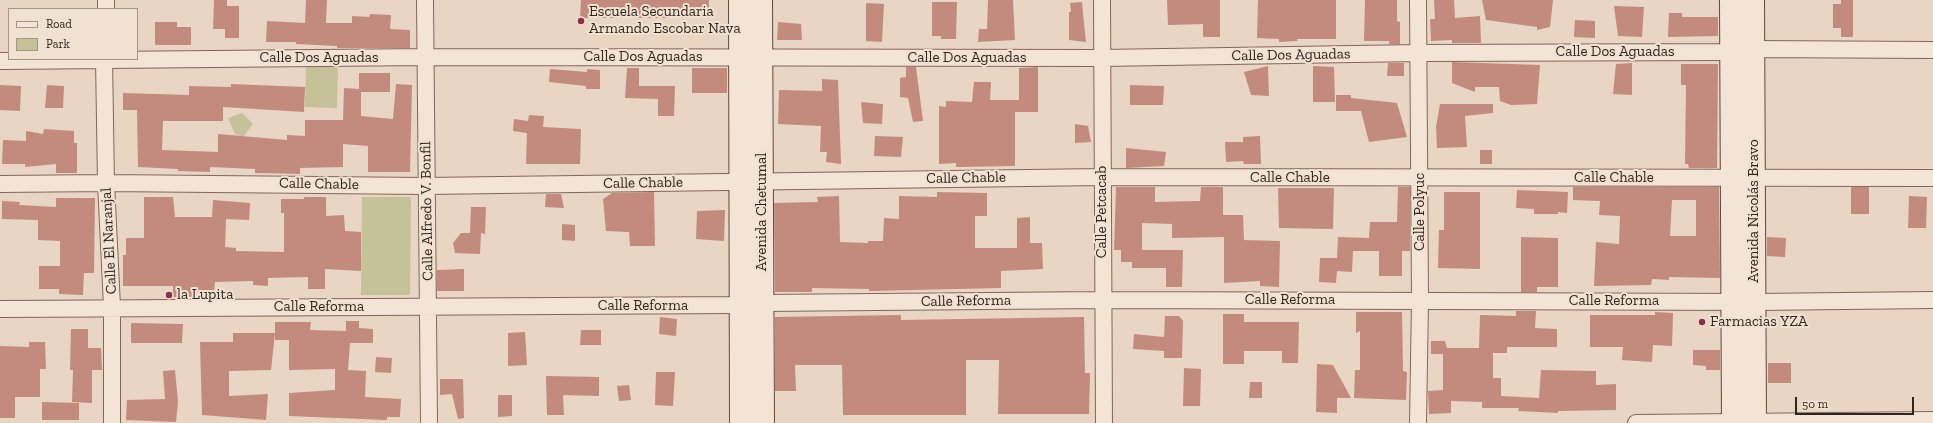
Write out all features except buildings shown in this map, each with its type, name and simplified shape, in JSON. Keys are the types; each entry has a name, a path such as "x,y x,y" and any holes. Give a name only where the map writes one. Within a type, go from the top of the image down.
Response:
{"main road":[{"name":"Avenida Chetumal","path":"740,0 751,57"},
{"name":"Avenida Chetumal","path":"741,423 741,306 751,181 751,57 761,0"},
{"name":"Avenida Nicolás Bravo","path":"1731,0 1733,422"},
{"name":"Avenida Nicolás Bravo","path":"1753,0 1755,422"},
{"name":"Avenida Chetumal","path":"751,181 762,303 763,423"}],"street":[{"name":"Calle Alfredo V. Bonfil","path":"425,0 429,423"},
{"name":"Calle Petcacab","path":"1102,0 1104,423"},
{"name":"Calle Polyuc","path":"1418,0 1420,178 1418,423"},
{"name":"Calle Dos Aguadas","path":"138,60 426,57 1102,58 1418,53 1732,52 1753,49 1933,50"},
{"name":"Calle Dos Aguadas","path":"0,61 104,60"},
{"name":"Calle El Naranjal","path":"104,60 106,182 112,307 112,423"},
{"name":"Calle Chable","path":"0,184 106,182 426,186 1102,177 1933,178"},
{"name":"Calle Reforma","path":"0,309 112,307 741,306 762,303 1103,300 1755,302 1933,300"},
{"path":"1636,423 1933,420"}],"green space":[{"path":"338,63 337,108 305,107 306,65"},
{"path":"242,113 253,124 243,137 235,134 228,118"},
{"path":"362,197 411,197 410,295 361,295"}],"place":[{"name":"Escuela Secundaria Armando Escobar Nava","path":"581,21"},
{"name":"la Lupita","path":"169,295"},
{"name":"Farmacias YZA","path":"1702,322"}]}
